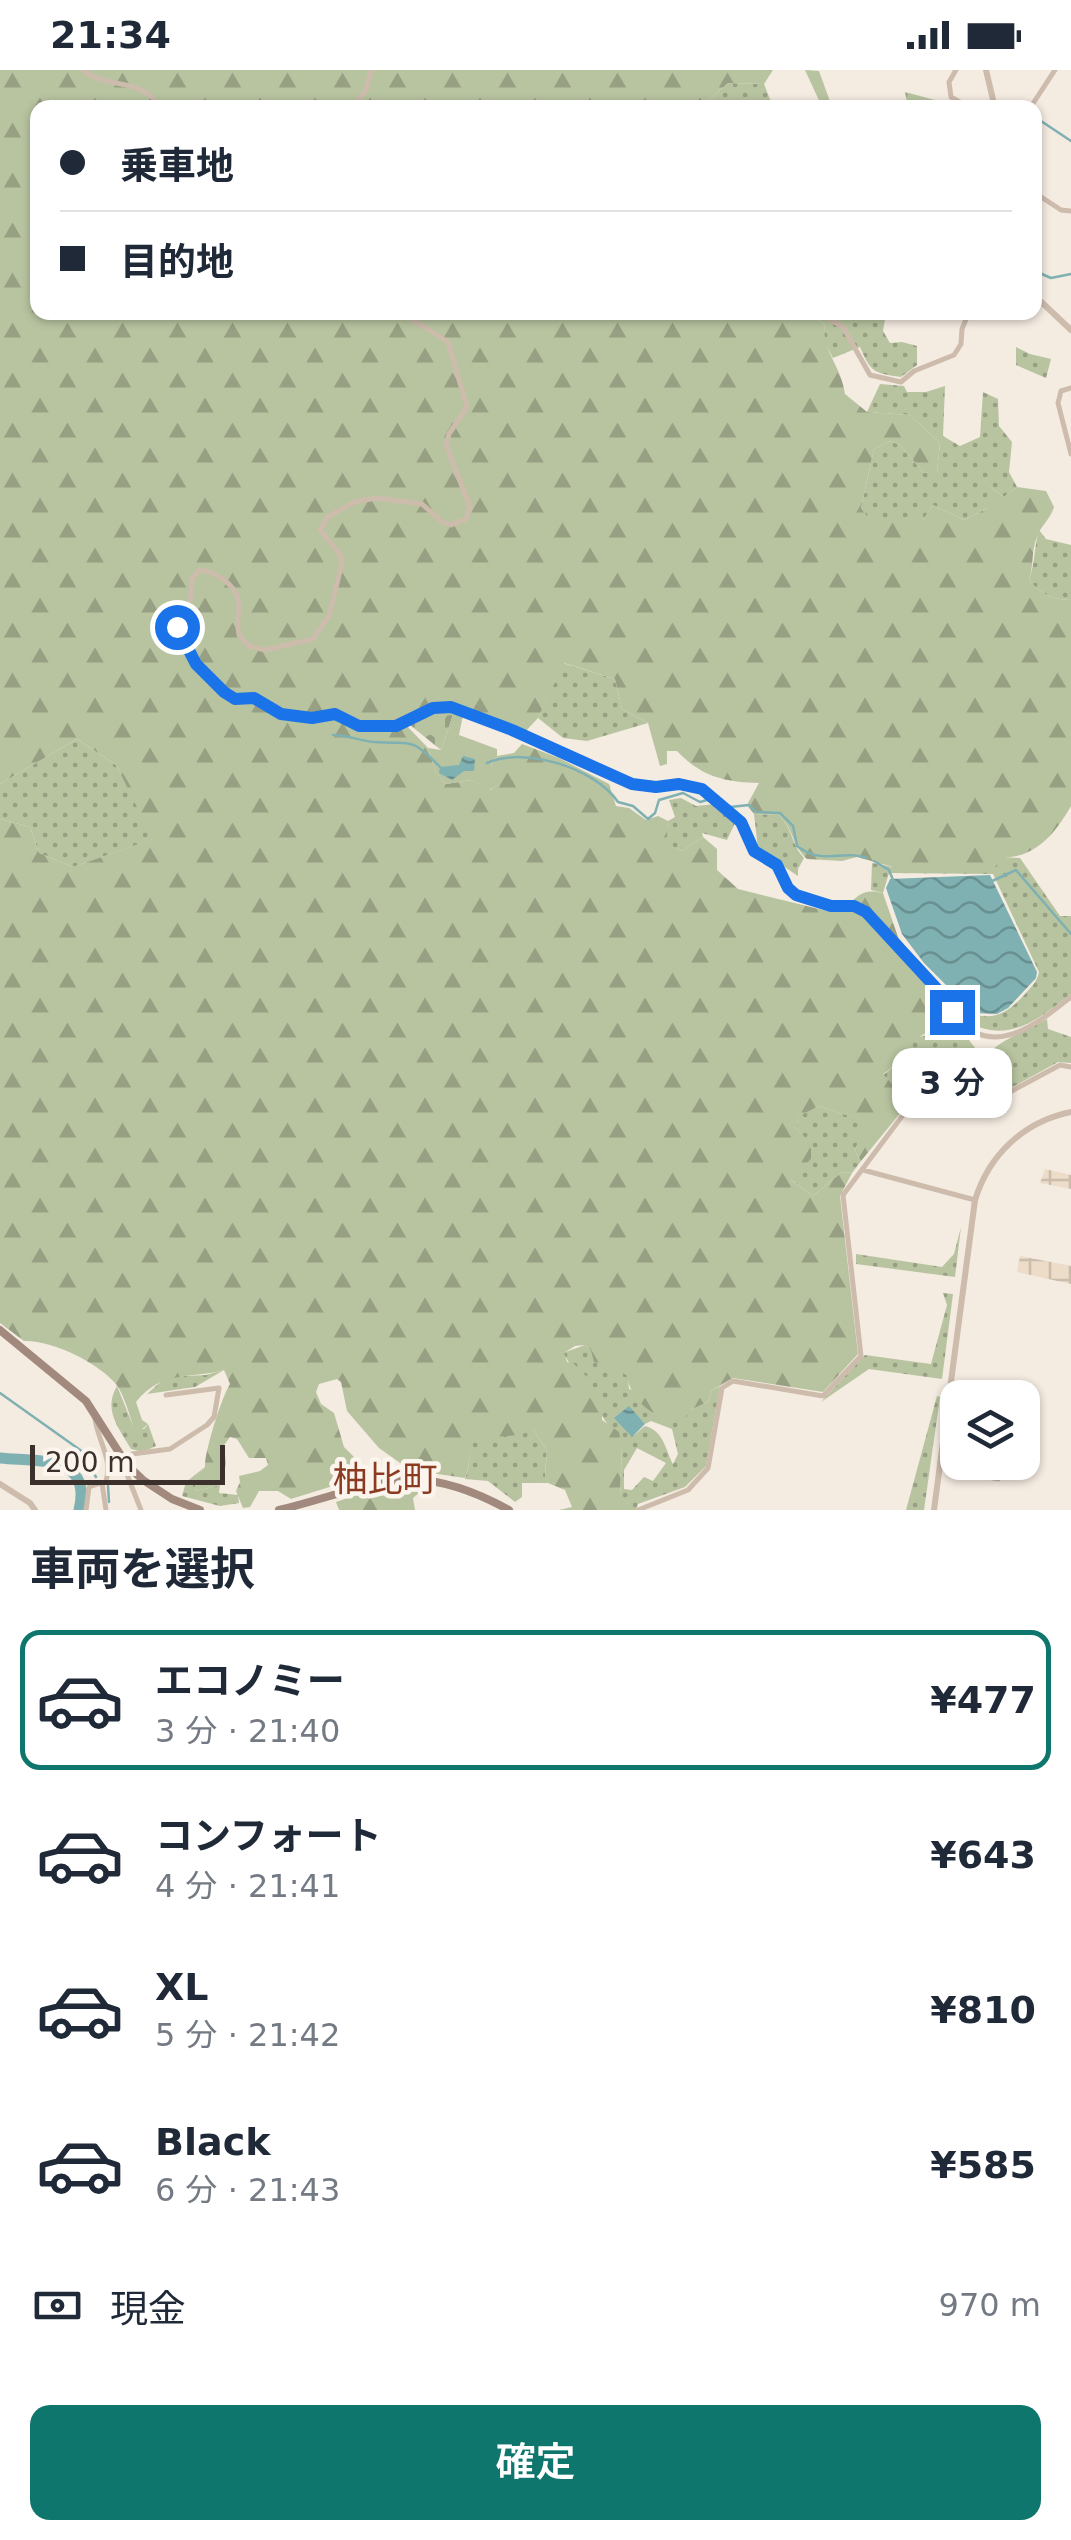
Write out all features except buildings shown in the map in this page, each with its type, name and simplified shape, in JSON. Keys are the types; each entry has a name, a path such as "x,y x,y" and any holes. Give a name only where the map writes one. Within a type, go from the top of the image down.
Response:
{"main road":[{"path":"0,1330 86,1402 126,1462 143,1480 172,1499 200,1510"},
{"path":"279,1510 379,1482 408,1478 447,1482 509,1510"}],"street":[{"path":"82,70 96,80 134,84 153,100"},
{"path":"358,100 366,90 371,70"},
{"path":"956,70 949,82 951,97 956,100"},
{"path":"986,70 992,100"},
{"path":"1035,100 1055,70"},
{"path":"1042,198 1061,210 1071,211"},
{"path":"1042,304 1071,330"},
{"path":"414,320 444,338 452,349 467,407 446,445 470,507 468,515 463,522 451,524 422,504 376,498 355,502 327,517 320,530 340,554 342,563 327,622 312,639 265,650 249,646 239,635 234,590 210,572 199,570 192,579 190,602 177,627 181,640 207,678 235,699 254,698 281,714 312,718 335,714 359,726 396,726 433,708 451,707 632,784 679,784 702,789 741,822 754,851 777,865 788,888 796,895 866,912 938,990 958,1020 986,1037 1007,1038 1022,1031 1071,997"},
{"path":"831,320 843,327 870,375 901,382 914,371 954,355 961,344 966,320"},
{"path":"1071,388 1061,391 1058,403 1071,454"},
{"path":"638,1510 688,1490 708,1468 722,1388 733,1381 823,1396 861,1356 843,1196 926,1084 982,1107 1060,1065 1071,1067"},
{"path":"934,1510 974,1200 988,1167 1006,1145 1026,1130 1071,1112"},
{"path":"863,1170 974,1200"},
{"path":"140,1510 126,1462 132,1454 170,1449 207,1426 214,1417 218,1388 166,1395"},
{"path":"86,1510 89,1488 106,1481 109,1466 94,1423 96,1414"},
{"path":"0,1484 35,1510"},
{"path":"102,1484 106,1510"}],"green space":[{"path":"0,70 773,70 764,84 728,83 709,100 30,100 30,320 818,320 825,324 826,342 845,394 867,412 910,415 940,443 937,472 924,473 900,445 890,441 874,449 861,508 871,522 922,522 933,505 964,520 988,508 990,487 1004,497 1017,487 1046,491 1054,507 1037,537 1029,580 1048,596 1071,600 1071,806 1044,842 1026,853 1004,857 993,869 893,867 857,857 842,861 807,859 779,815 754,814 747,805 759,783 714,776 695,767 677,751 667,751 667,764 660,766 648,723 622,709 615,679 564,663 538,718 524,733 454,704 436,702 411,716 407,726 428,748 436,773 446,784 472,780 490,790 499,784 491,765 497,756 514,753 522,744 609,784 616,806 629,808 646,820 658,816 668,821 666,844 682,851 703,837 717,849 717,870 738,889 827,911 845,910 866,892 883,893 898,937 965,1010 953,1038 945,1042 926,1033 883,1074 900,1093 894,1104 897,1117 861,1161 855,1151 864,1121 819,1106 799,1116 796,1128 811,1144 811,1159 791,1180 813,1196 842,1172 852,1173 840,1196 858,1354 823,1392 733,1378 712,1390 708,1402 690,1410 685,1418 665,1418 640,1402 627,1375 594,1362 585,1345 564,1353 567,1362 590,1380 589,1394 602,1404 602,1420 619,1432 620,1496 629,1504 629,1510 559,1510 572,1507 565,1490 548,1483 547,1450 533,1429 521,1435 475,1438 465,1478 410,1470 379,1448 347,1411 337,1379 319,1384 316,1392 321,1404 334,1413 344,1447 371,1474 291,1499 278,1491 259,1491 250,1507 243,1508 236,1491 239,1476 268,1465 266,1458 249,1458 237,1439 230,1437 224,1445 226,1464 220,1485 196,1491 195,1479 205,1467 214,1425 230,1384 224,1370 156,1384 136,1402 142,1420 148,1424 141,1430 134,1429 122,1394 108,1376 60,1348 24,1341 0,1323 0,819 30,827 39,853 73,867 153,839 116,765 77,739 0,784"},
{"path":"805,70 819,71 829,100 819,100"},
{"path":"728,83 764,84 770,100 709,100"},
{"path":"905,92 935,100 907,100"},
{"path":"818,320 885,320 883,331 890,343 917,346 917,365 901,377 874,370 860,347 833,358 823,339 825,324"},
{"path":"1016,347 1051,359 1046,378 1016,365"},
{"path":"880,384 904,386 907,392 945,386 943,436 960,446 980,437 983,392 998,399 999,426 1012,442 1009,472 1017,487 1004,497 990,487 988,508 964,520 933,505 922,522 871,523 861,508 874,449 890,441 900,445 924,473 937,471 940,443 910,415 867,412"},
{"path":"1039,530 1046,539 1071,545 1071,600 1048,596 1029,580"},
{"path":"563,663 615,679 622,709 648,723 587,741 563,738 538,718"},
{"path":"438,709 454,712 441,750 410,725"},
{"path":"454,712 463,715 459,735 497,749 491,765 500,784 489,790 472,780 446,784 436,773 428,748 441,750"},
{"path":"77,739 116,765 154,839 73,867 39,853 30,827 0,819 0,784"},
{"path":"681,798 696,806 715,804 735,823 727,840 702,833 703,837 682,851 665,844 668,821 675,817 669,800"},
{"path":"754,814 779,815 784,820 804,858 798,876 758,849"},
{"path":"1020,858 1060,916 1071,916 1071,994 1032,1022 992,1030 961,1018 965,1010 983,1016 1005,1011 1019,1001 1039,972 993,874 889,873 883,893 871,890 872,863 893,867"},
{"path":"1047,1019 1048,1029 1071,1037 1071,1063 1058,1062 980,1105 928,1077 897,1117 883,1075 916,1039 936,1035 953,1038 957,1024 978,1052 988,1054"},
{"path":"819,1106 865,1121 855,1151 861,1161 852,1173 842,1172 813,1196 790,1179 811,1159 810,1144 796,1128 799,1115"},
{"path":"961,1227 955,1277 856,1264 856,1254 942,1267 954,1254"},
{"path":"943,1293 953,1294 942,1379 869,1369 821,1402 865,1355 931,1364 947,1305"},
{"path":"585,1345 628,1376 629,1389 690,1410 708,1402 712,1390 720,1386 706,1466 685,1487 629,1510 629,1504 620,1497 622,1448 563,1353","holes":["638,1417 645,1424 651,1421 672,1429 678,1454 673,1464 660,1436 651,1428 645,1426 632,1437","637,1448 666,1463 653,1481 644,1477 632,1490 624,1489 624,1470"]},
{"path":"224,1370 195,1387 147,1394 166,1377"},
{"path":"117,1386 134,1428 144,1429 148,1424 156,1446 143,1452 131,1449 112,1411"},
{"path":"937,1396 940,1397 924,1510 906,1510"},
{"path":"533,1429 547,1450 548,1483 522,1483 522,1497 515,1502 488,1481 465,1479 474,1438"},
{"path":"205,1467 195,1479 196,1491 220,1485 219,1493 238,1495 239,1503 220,1506 182,1496 186,1482"},
{"path":"413,1486 431,1488 431,1492 420,1492 413,1498 415,1510 339,1510 336,1502 365,1492"}],"shaded area":[{"path":"1045,1169 1071,1175 1071,1189 1040,1183"},
{"path":"1020,1256 1071,1266 1071,1284 1017,1272"}],"water":[{"path":"463,756 475,759 474,771 464,771 452,780 439,773 440,767 459,765"},
{"path":"990,875 1037,972 1008,1008 997,1014 974,1013 924,963 902,934 886,888 890,879"},
{"path":"629,1406 645,1424 632,1437 614,1418"}],"waterway":[{"path":"1042,122 1071,141"},
{"path":"1042,274 1051,278 1071,274"},
{"path":"333,735 410,744 423,750 440,767"},
{"path":"487,763 520,757 558,763 593,779 618,802 633,806 648,819 655,813 659,800 683,793 700,802 707,800"},
{"path":"730,807 749,805 756,812 780,813 793,826 797,846 806,852 867,858"},
{"path":"874,861 889,870 893,880"},
{"path":"990,882 1016,870 1071,934"},
{"path":"0,1393 97,1462 93,1472 96,1477"},
{"path":"0,1458 45,1461 70,1470 78,1479 81,1492 79,1510"},
{"path":"108,1486 109,1502"}],"district":[{"name":"柚比町","path":"385,1479"}],"route":[{"path":"177,627 181,640 207,678 235,699 254,698 281,714 312,718 335,714 359,726 396,726 433,708 451,707 641,787 679,784 702,789 741,822 754,851 777,865 788,888 796,895 807,901 854,906 866,912 938,990 952,1012"}]}
